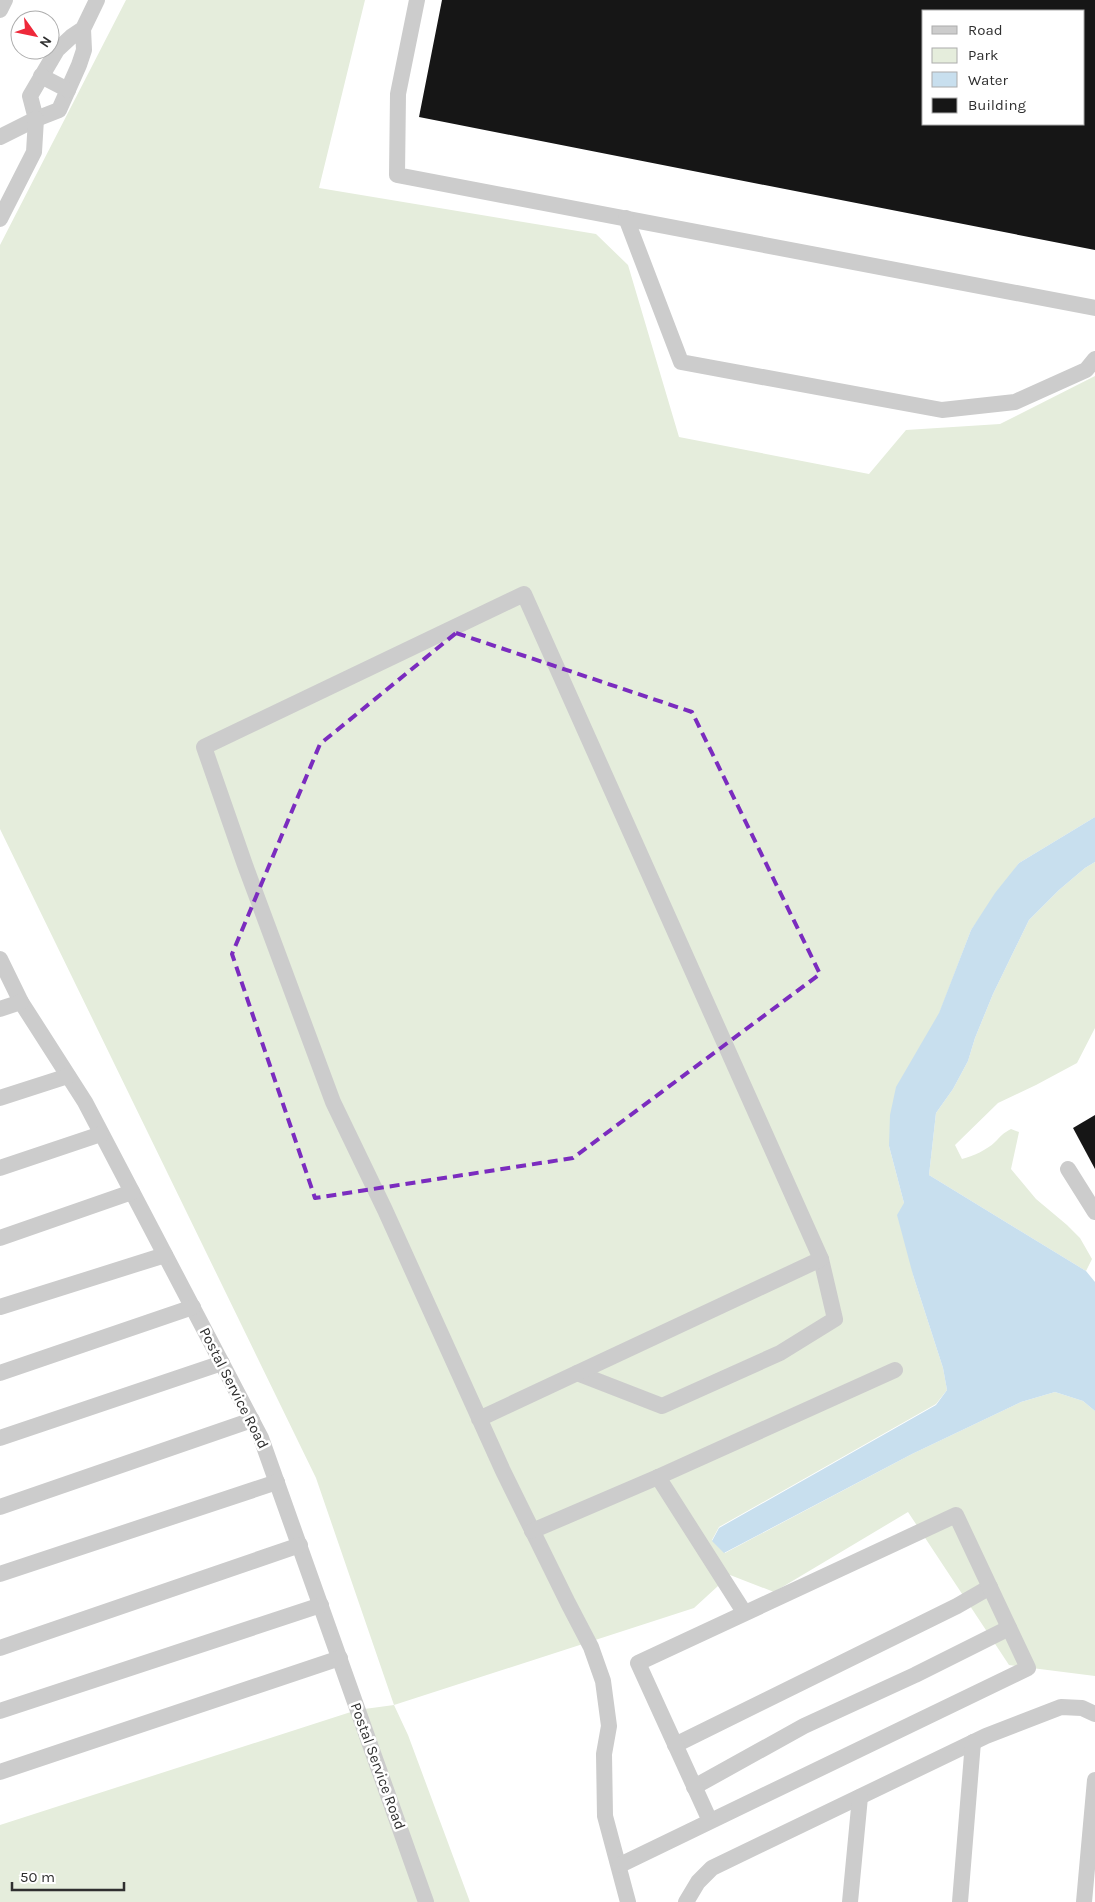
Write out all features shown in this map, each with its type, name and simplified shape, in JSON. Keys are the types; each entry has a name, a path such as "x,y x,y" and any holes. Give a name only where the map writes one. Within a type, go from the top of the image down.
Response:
{"street":[{"path":"0,10 5,0"},
{"path":"0,219 34,152 36,119 30,96 57,50 83,29 98,0"},
{"path":"417,0 398,94 397,175 1095,308"},
{"path":"0,137 59,110 84,50 83,29"},
{"path":"40,76 68,90"},
{"path":"626,218 681,362 942,410 1015,402 1086,370 1095,359"},
{"path":"577,1373 662,1406 780,1353 835,1319 821,1259 524,594 204,747 245,865 333,1102 385,1210 479,1419 532,1531 591,1646 603,1680 610,1726 604,1754 605,1816 620,1865 628,1902"},
{"name":"Postal Service Road","path":"0,959 21,1002 68,1076 101,1134 261,1438 426,1902"},
{"path":"0,1010 21,1002"},
{"path":"0,1098 68,1076"},
{"path":"0,1168 101,1134"},
{"path":"1068,1169 1095,1212"},
{"path":"0,1238 132,1192"},
{"path":"0,1307 165,1255"},
{"path":"479,1419 821,1259"},
{"path":"0,1373 192,1307"},
{"path":"0,1438 222,1363"},
{"path":"532,1531 658,1477 895,1370"},
{"path":"0,1507 252,1420"},
{"path":"658,1477 744,1612"},
{"path":"0,1574 277,1482"},
{"path":"620,1865 1028,1668 956,1515 744,1612 638,1663 710,1821"},
{"path":"0,1648 300,1546"},
{"path":"675,1745 948,1610 990,1587"},
{"path":"0,1710 321,1606"},
{"path":"694,1787 804,1726 915,1675 1009,1628"},
{"path":"0,1772 340,1658"},
{"path":"686,1902 698,1882 712,1868 973,1742 1061,1707 1082,1708 1095,1714"},
{"path":"960,1902 973,1742"},
{"path":"1084,1902 1095,1780"},
{"path":"850,1902 860,1797"}],"highlighted area":[{"path":"456,633 692,712 820,974 573,1158 315,1198 232,954 320,744"}],"green space":[{"path":"126,0 365,0 319,188 596,234 628,265 679,437 869,474 906,430 1000,424 1095,376 1095,817 1019,863 971,930 889,1146 904,1203 913,1275 943,1368 947,1390 936,1404 719,1527 712,1540 725,1553 912,1454 1021,1402 1055,1392 1083,1401 1095,1411 1095,1676 1009,1665 908,1512 774,1592 730,1575 694,1608 394,1705 316,1478 0,829 0,245"},
{"path":"1095,862 1095,1028 1077,1063 998,1103 955,1145 962,1159 984,1150 1011,1129 1019,1132 1011,1169 1036,1199 1080,1238 1092,1259 1086,1271 929,1175 936,1113 953,1089 968,1061 993,994 1029,920 1059,890"},
{"path":"394,1705 408,1735 470,1902 0,1902 0,1825 357,1710"}],"water":[{"path":"1095,817 1095,862 1059,890 1029,920 993,994 968,1061 953,1089 936,1113 929,1175 1086,1271 1095,1282 1095,1411 1083,1401 1055,1392 1021,1402 912,1454 724,1553 712,1541 719,1528 936,1405 947,1390 943,1368 913,1275 897,1215 904,1203 889,1146 890,1115 896,1087 939,1013 971,930 995,893 1019,863"}],"building":[{"path":"442,0 1095,0 1095,250 419,117"},
{"path":"1095,1115 1095,1169 1073,1128"}]}
